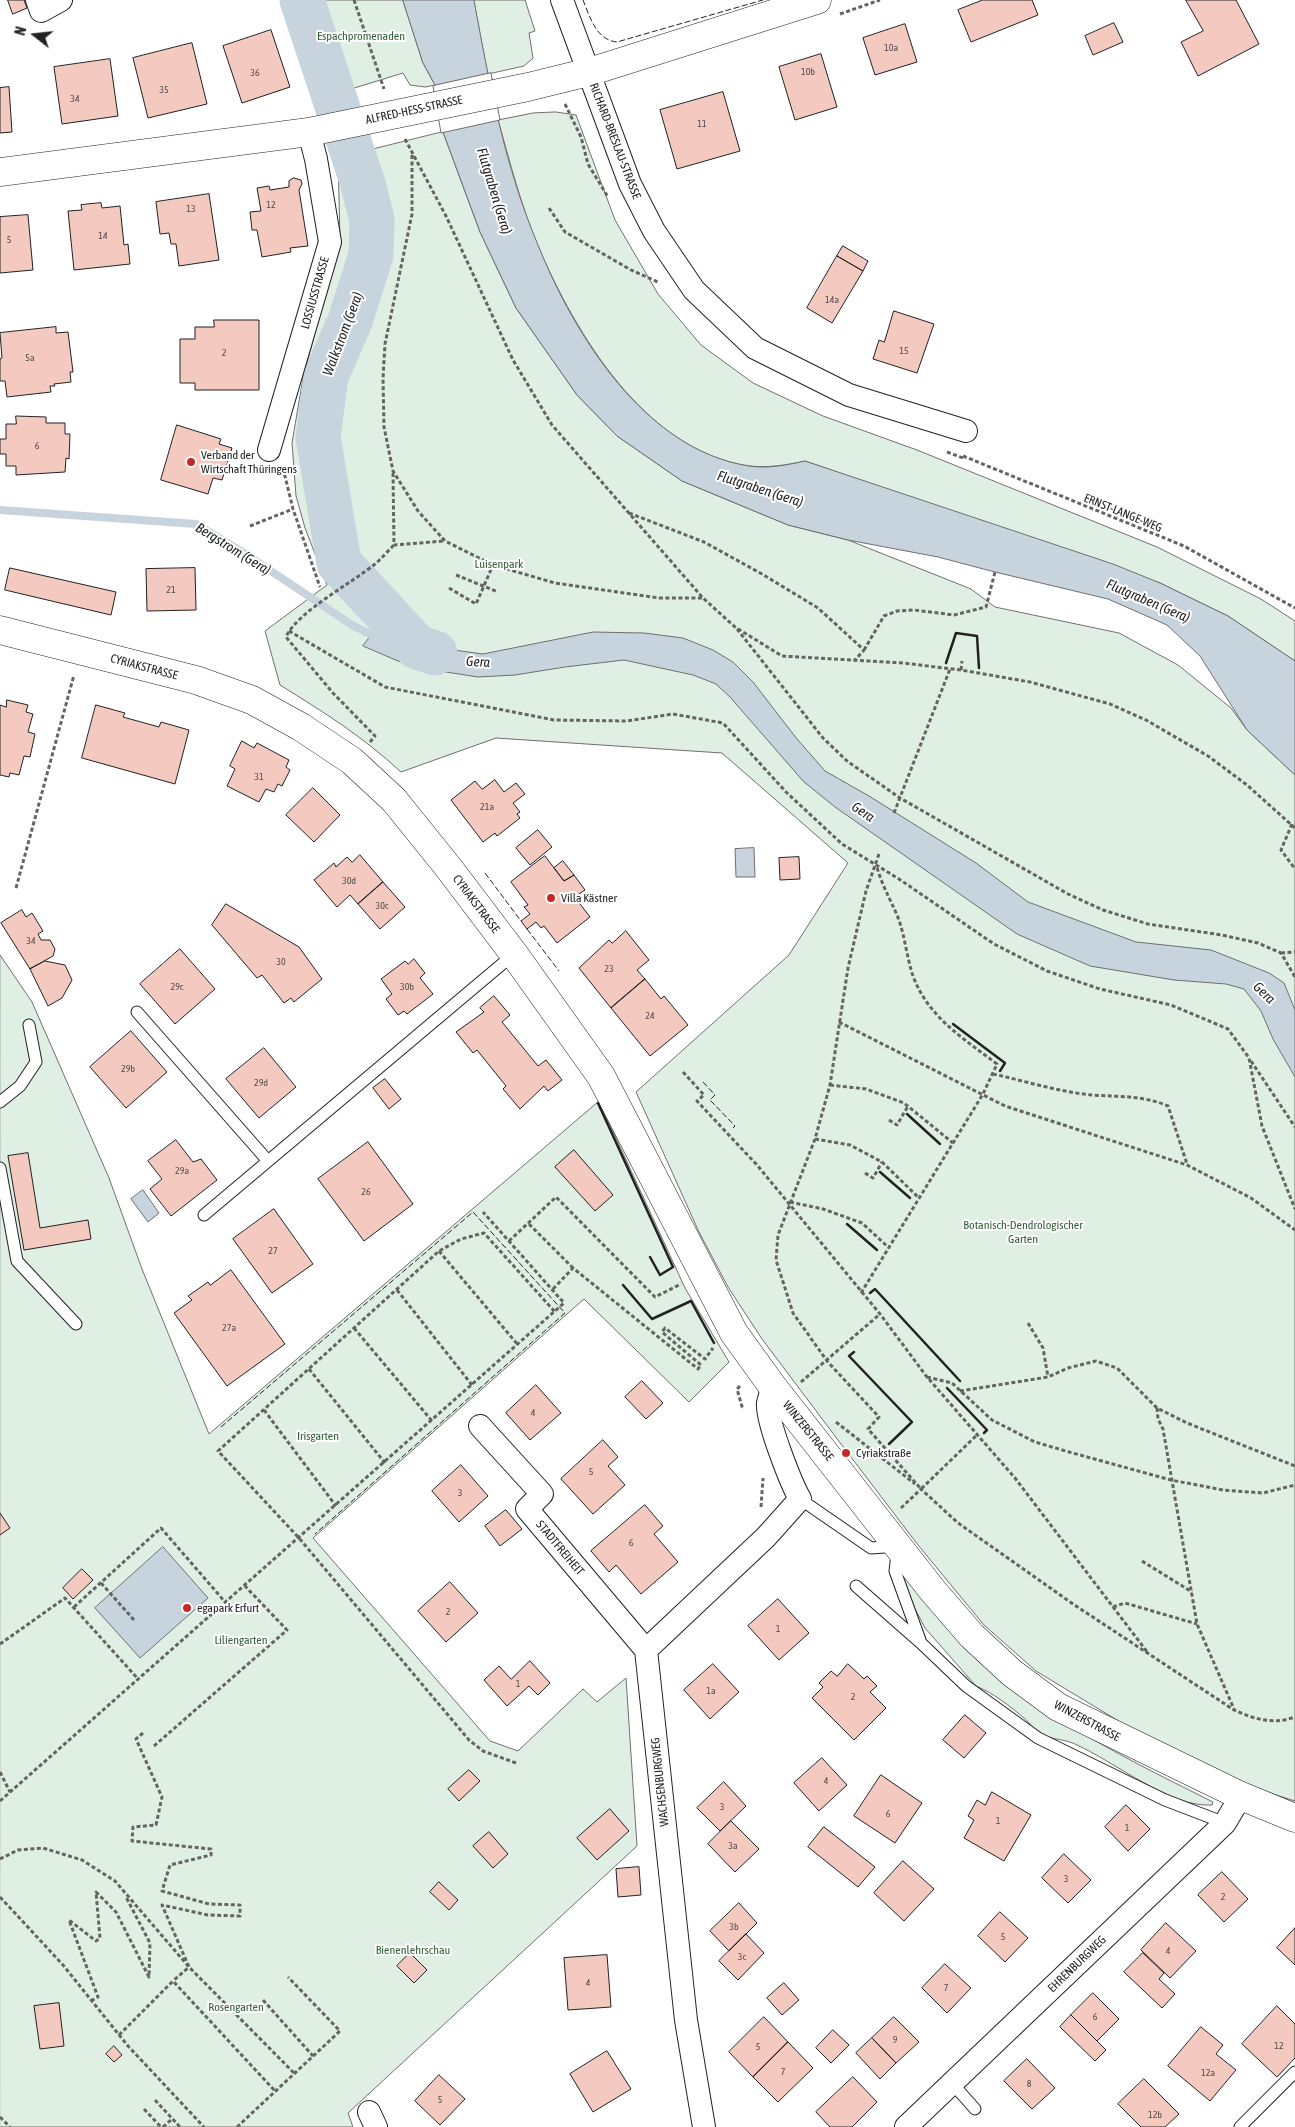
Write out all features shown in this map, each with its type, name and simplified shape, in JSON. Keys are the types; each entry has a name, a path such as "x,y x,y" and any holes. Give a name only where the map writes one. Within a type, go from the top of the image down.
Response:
{"street":[{"path":"38,0 41,11 61,0"},
{"name":"RICHARD-BRESLAU-STRASSE","path":"562,0 639,203 654,231 694,290 755,348 849,395 966,432"},
{"name":"ALFRED-HESS-STRASSE","path":"0,172 314,131 528,87 589,72 817,0"},
{"name":"LOSSIUSSTRASSE","path":"269,450 330,242 316,159 314,131"},
{"name":"CYRIAKSTRASSE","path":"0,630 196,680 252,700 301,726 352,761 394,800 514,954 602,1076 700,1271 734,1333 783,1388"},
{"path":"646,1650 766,1537 800,1499 793,1487 770,1419 768,1403 783,1388"},
{"name":"WINZERSTRASSE","path":"783,1388 898,1546 972,1636 1012,1673 1058,1706 1240,1796 1295,1818"},
{"name":"STADTFREIHEIT","path":"480,1426 542,1494 527,1509 646,1650"},
{"name":"WACHSENBURGWEG","path":"646,1650 686,2020 704,2127"},
{"name":"EHRENBURGWEG","path":"906,2127 1225,1822 1240,1796"}],"lane":[{"path":"204,1216 514,954"},
{"path":"137,1012 268,1161"},
{"path":"0,1102 20,1086 36,1062 29,1025"},
{"path":"0,1168 17,1261 76,1324"},
{"path":"800,1499 871,1548 898,1546 895,1571 921,1643"},
{"path":"856,1586 921,1643 966,1686 1038,1738 1165,1800 1225,1822"},
{"path":"1240,2127 1295,2072"},
{"path":"952,2083 976,2108"}],"path":[{"path":"354,0 380,117 412,153 446,216 513,360 547,417 703,598 735,627 823,738 847,761 900,798 1068,894 1103,910 1148,924 1222,934 1258,944 1281,953 1295,952"},
{"path":"394,545 393,471 384,427 385,353 412,214 412,153"},
{"path":"549,208 565,232 631,270 658,282"},
{"name":"ERNST-LANGE-WEG","path":"966,432 963,458 1184,546 1295,608"},
{"path":"269,450 284,468 293,509 320,586"},
{"path":"393,471 418,511 445,541 494,565 554,583 659,598 703,598"},
{"path":"250,526 293,509"},
{"path":"629,513 704,542 762,574 818,608 864,650"},
{"path":"352,761 375,736 333,693 286,638 289,631 309,612 374,564 394,545 445,541"},
{"path":"449,588 476,604 494,565"},
{"path":"854,662 864,650 884,616 897,611 914,610 954,615 986,607 995,572"},
{"path":"456,575 498,592"},
{"path":"735,627 782,656 854,662 903,663 950,668 1030,682 1110,704 1146,720 1208,756 1247,785 1294,826 1281,850 1295,869"},
{"path":"289,631 385,687 554,720 627,721 673,714 724,723 786,792 842,844 994,944 1047,971 1100,989 1171,1005 1228,1029 1295,1127"},
{"path":"16,888 80,650"},
{"path":"961,670 962,661"},
{"path":"894,813 950,668"},
{"path":"879,854 877,866 866,892 848,968 830,1085 814,1139 778,1235 776,1260 793,1313 827,1361 879,1417 868,1429 921,1490"},
{"path":"861,1293 982,1094 997,1064 949,1028 926,1004 913,976 899,920 882,887 877,866"},
{"path":"1281,953 1295,977"},
{"path":"839,1022 1005,1106 1187,1165 1251,1198 1295,1230"},
{"path":"1249,1058 1262,1126 1295,1209"},
{"path":"683,1072 704,1095 697,1100 730,1134 789,1203 880,1314 927,1377 1015,1478 1148,1653"},
{"path":"993,1074 1091,1094 1125,1095 1151,1099 1168,1106 1187,1165"},
{"path":"830,1085 866,1089 908,1106 952,1143"},
{"path":"888,1120 897,1125 908,1106"},
{"path":"814,1139 850,1145 882,1162 919,1198"},
{"path":"865,1173 872,1178 882,1162"},
{"path":"1290,1199 1295,1194"},
{"path":"509,1241 556,1197 655,1297 680,1284"},
{"path":"789,1203 823,1209 862,1223 888,1247"},
{"path":"0,1801 564,1303 483,1212"},
{"path":"529,1224 573,1268 698,1370 701,1365 662,1332 665,1328 705,1359 719,1344"},
{"path":"516,1764 483,1751 469,1740 299,1538 218,1451 439,1252 462,1239 484,1233 555,1312"},
{"path":"439,1252 518,1345"},
{"path":"553,1289 573,1268"},
{"path":"397,1290 472,1386"},
{"path":"783,1388 827,1361 880,1314"},
{"path":"1028,1323 1043,1348 1048,1377"},
{"path":"354,1328 432,1421"},
{"path":"960,1391 1048,1377 1068,1368 1096,1361 1118,1368 1158,1408 1187,1424 1295,1466"},
{"path":"309,1369 385,1463"},
{"path":"927,1377 952,1383 992,1420 1035,1442 1171,1480 1223,1490 1263,1493 1295,1486"},
{"path":"1158,1408 1158,1419 1163,1429 1198,1624 1234,1710"},
{"path":"264,1410 336,1506"},
{"path":"831,1418 921,1490 958,1523 1073,1604 1234,1710 1252,1718 1266,1721 1286,1720 1295,1717"},
{"path":"897,1512 978,1434"},
{"path":"74,1607 161,1528 226,1603"},
{"path":"1142,1561 1193,1593"},
{"path":"101,1583 134,1620"},
{"path":"154,1746 287,1630 245,1586"},
{"path":"0,1644 65,1598 139,1680"},
{"path":"1113,1607 1125,1603 1198,1624"},
{"path":"143,1733 136,1739 162,1796 156,1825 133,1827 132,1841 211,1849 211,1855 170,1865 162,1891 209,1904 240,1905 240,1916 208,1914 162,1906 190,1967"},
{"path":"0,1772 10,1792"},
{"path":"0,1859 8,1853 32,1847 53,1850 82,1860 115,1881 190,1967 294,2073"},
{"path":"91,2001 98,1997 69,1920 96,1941 100,1938 96,1892 116,1912 149,1978 150,1943 124,1892"},
{"path":"0,1897 63,1965 119,2035 204,2127"},
{"path":"119,2035 173,1981 190,1967"},
{"path":"237,2127 340,2031 288,1977"},
{"path":"173,1981 275,2091"},
{"path":"263,2000 313,2056"},
{"path":"154,2100 180,2127"},
{"path":"144,2109 162,2127 172,2119"},
{"path":"0,2117 10,2127"}],"green space":[{"name":"Espachpromenaden","path":"284,0 403,0 423,63 435,85 425,87 410,85 403,73 348,90 345,100 321,108"},
{"path":"474,0 525,0 535,31 529,33 533,58 524,66 488,74"},
{"path":"556,112 576,115 615,220 658,294 701,345 753,383 823,416 917,450 1157,547 1261,599 1295,621 1295,661 1228,616 1160,583 805,461 777,466 749,466 712,456 678,438 647,413 619,383 594,350 572,315 554,280 526,215 498,120 533,113"},
{"path":"443,132 480,232 516,308 577,395 617,436 682,481 788,525 848,540 971,589 995,607 1119,633 1178,665 1231,708 1247,730 1295,775 1295,1801 1257,1789 1140,1734 1036,1671 984,1625 918,1545 762,1339 728,1287 699,1232 636,1092 789,955 848,863 722,753 496,738 401,772 328,715 280,685 265,631 327,585 305,528 296,496 292,443 303,378 340,239 338,158"},
{"name":"egapark Erfurt","path":"0,955 32,1002 109,1178 142,1269 209,1434 599,1101 685,1288 729,1362 689,1402 584,1299 313,1538 490,1741 518,1751 583,1689 597,1702 626,1678 637,1846 348,2113 353,2127 0,2127"},
{"path":"901,1572 958,1640 978,1661 994,1674 1067,1724 1115,1752 1213,1802 1212,1805 1196,1804 1161,1792 1077,1745 1036,1731 1007,1704 976,1686 925,1628 915,1609"}],"water":[{"name":"Flutgraben (Gera)","path":"403,0 474,0 492,93 507,155 526,215 538,245 553,280 593,350 618,383 646,413 677,437 712,456 756,467 777,466 805,461 1113,564 1160,583 1228,616 1295,661 1295,775 1247,730 1200,656 1167,625 1108,599 938,557 848,540 788,525 682,481 617,436 577,395 516,308 480,232 443,132 435,85 423,63"},
{"name":"Gera","path":"388,614 425,640 454,650 483,654 593,632 644,633 683,638 713,650 733,662 753,682 797,739 825,771 869,796 976,863 1028,902 1136,942 1211,950 1269,973 1284,983 1295,1010 1295,1077 1273,1039 1261,1011 1244,989 1226,984 1174,980 1090,966 1017,934 835,807 803,781 730,697 716,684 693,675 624,660 515,675 478,677 446,672 398,661 363,646"},
{"path":"754,848 755,877 736,877 735,849"},
{"path":"143,1190 159,1213 148,1222 131,1199"},
{"path":"163,1547 208,1598 140,1658 95,1608"}],"pier":[{"path":"491,73 500,120 441,133 433,86"}],"building":[{"path":"8,0 24,0 27,8 13,14"},
{"path":"983,0 1032,0 1038,15 971,42 958,10"},
{"path":"1186,0 1236,0 1259,44 1198,76 1181,42 1203,31"},
{"path":"1114,23 1123,42 1093,55 1085,36"},
{"path":"905,24 917,62 875,75 863,38"},
{"path":"271,30 290,87 242,103 223,46"},
{"path":"192,43 207,104 148,118 133,58"},
{"path":"821,54 837,107 795,120 779,67"},
{"path":"110,59 118,116 62,124 54,67"},
{"path":"9,87 12,132 0,133 0,88"},
{"path":"723,92 740,151 677,169 660,110"},
{"path":"294,178 301,180 302,184 299,190 308,246 290,248 291,252 262,257 257,230 252,230 250,212 261,211 257,188 269,186 270,190 289,187 289,181"},
{"path":"209,194 219,260 179,266 176,244 171,244 169,233 160,234 156,202"},
{"path":"101,203 102,208 120,206 124,245 128,244 130,264 74,270 68,211 82,210 81,205"},
{"path":"28,215 33,270 0,273 0,217"},
{"path":"843,246 868,261 863,271 837,256"},
{"path":"837,256 863,271 832,323 807,308"},
{"path":"894,311 934,324 917,373 873,359 879,340 884,342"},
{"path":"214,320 259,320 259,390 195,390 195,383 180,383 180,339 195,339 195,327 214,327"},
{"path":"56,327 56,333 68,332 73,372 70,372 71,382 50,386 51,392 7,397 5,381 0,381 0,359 2,358 0,333"},
{"path":"16,416 46,417 46,423 65,423 65,434 70,434 69,459 66,458 65,472 16,475 16,466 6,466 6,454 0,454 0,439 6,439 6,424 16,424"},
{"path":"177,425 221,439 219,444 232,448 222,480 213,478 208,494 161,480"},
{"path":"10,568 116,592 111,615 5,590"},
{"path":"195,568 196,610 147,611 146,569"},
{"path":"7,700 28,705 26,712 33,714 28,732 35,734 30,757 24,756 19,775 10,773 9,777 0,775 0,705 6,707"},
{"path":"96,705 125,713 123,717 159,727 161,722 189,730 175,784 82,758"},
{"path":"242,741 254,748 257,743 289,760 286,767 290,770 282,786 278,784 274,792 266,789 259,802 227,786 235,769 230,766"},
{"path":"495,780 504,792 516,783 525,794 513,803 520,812 517,814 520,818 497,836 495,833 483,842 451,800 475,781 482,789"},
{"path":"313,788 340,815 314,842 286,815"},
{"path":"538,830 552,847 530,865 516,848"},
{"path":"360,855 383,882 358,904 350,895 337,907 314,880 334,863 336,867 347,857 352,862"},
{"name":"Villa Kästner","path":"545,856 564,881 574,875 585,890 579,894 581,897 577,900 590,917 557,943 544,926 541,928 536,922 527,929 521,921 530,914 524,907 528,905 511,882"},
{"path":"799,857 800,879 780,880 779,858"},
{"path":"563,861 574,875 564,881 554,868"},
{"path":"383,882 405,907 380,929 358,904"},
{"path":"226,904 299,947 322,979 294,1002 291,998 284,1003 262,975 257,978 212,925"},
{"path":"22,910 26,917 32,913 43,931 38,934 41,940 50,940 55,949 53,956 30,969 1,923"},
{"path":"626,931 649,960 637,970 645,979 611,1008 579,968 609,940 612,943"},
{"path":"180,949 215,989 175,1024 140,984"},
{"path":"414,959 425,973 420,978 433,994 407,1014 404,1011 398,1015 386,999 392,994 381,979 405,961 408,964"},
{"path":"45,961 65,965 72,980 62,998 48,1006 30,969"},
{"path":"645,979 661,999 664,996 688,1025 650,1056 611,1008"},
{"path":"494,996 510,1015 502,1022 538,1066 546,1060 562,1080 548,1091 544,1086 520,1109 503,1089 506,1086 477,1050 473,1053 456,1032 484,1012 480,1008"},
{"path":"131,1031 167,1072 126,1108 90,1067"},
{"path":"264,1048 296,1087 259,1118 226,1079"},
{"path":"385,1079 401,1099 389,1109 373,1088"},
{"path":"176,1140 193,1162 201,1159 217,1180 171,1216 150,1189 162,1179 148,1161"},
{"path":"368,1142 413,1204 364,1241 318,1179"},
{"path":"574,1150 613,1195 595,1211 555,1167"},
{"path":"28,1153 40,1228 88,1220 91,1239 24,1250 8,1156"},
{"path":"274,1209 313,1264 272,1293 233,1239"},
{"path":"231,1270 285,1344 227,1386 174,1313 192,1300 188,1296 208,1282 210,1285"},
{"path":"642,1381 663,1403 646,1419 625,1397"},
{"path":"536,1385 561,1413 530,1440 506,1413"},
{"path":"603,1440 618,1457 608,1466 625,1485 593,1514 561,1479"},
{"path":"461,1465 488,1496 459,1522 432,1491"},
{"path":"645,1505 663,1526 654,1534 678,1562 641,1594 616,1565 609,1572 591,1551"},
{"path":"506,1510 522,1529 500,1546 485,1526"},
{"path":"0,1513 10,1528 0,1535"},
{"path":"82,1569 93,1580 73,1599 63,1588"},
{"path":"450,1582 478,1613 446,1642 418,1611"},
{"path":"778,1599 809,1633 779,1660 748,1626"},
{"path":"530,1661 550,1683 538,1695 529,1686 507,1706 484,1680 499,1666 511,1679"},
{"path":"713,1664 739,1692 710,1719 684,1690"},
{"path":"848,1664 864,1679 867,1676 877,1686 870,1692 886,1708 854,1740 812,1698 823,1687 819,1683 831,1671 837,1676"},
{"path":"965,1715 986,1733 964,1758 943,1740"},
{"path":"822,1758 847,1785 819,1811 794,1783"},
{"path":"469,1770 480,1781 459,1801 448,1789"},
{"path":"881,1775 922,1803 895,1843 854,1816"},
{"path":"724,1782 746,1806 720,1831 697,1808"},
{"path":"992,1792 1031,1815 1004,1861 964,1838 974,1820 968,1816 977,1800 985,1805"},
{"path":"1126,1805 1150,1829 1128,1851 1105,1827"},
{"path":"610,1809 629,1831 597,1860 577,1838"},
{"path":"731,1821 759,1849 735,1872 708,1844"},
{"path":"824,1827 875,1867 858,1887 808,1847"},
{"path":"489,1832 508,1854 493,1868 473,1846"},
{"path":"1064,1854 1091,1880 1068,1903 1042,1878"},
{"path":"903,1861 934,1889 904,1921 874,1893"},
{"path":"639,1867 641,1895 618,1897 616,1869"},
{"path":"1222,1872 1248,1899 1224,1922 1198,1895"},
{"path":"439,1882 458,1900 449,1910 430,1892"},
{"path":"739,1903 757,1923 729,1951 710,1931"},
{"path":"1000,1912 1028,1938 1005,1962 978,1936"},
{"path":"1166,1923 1196,1951 1170,1978 1141,1950"},
{"path":"1295,1928 1295,1965 1277,1948"},
{"path":"746,1934 764,1953 738,1980 719,1961"},
{"path":"410,1953 427,1970 414,1983 397,1966"},
{"path":"1143,1953 1164,1973 1159,1979 1175,1994 1162,2008 1124,1972"},
{"path":"607,1955 611,2007 568,2010 564,1958"},
{"path":"945,1964 971,1988 947,2013 922,1988"},
{"path":"784,1983 799,2000 782,2015 767,1998"},
{"path":"1093,1993 1119,2019 1097,2041 1071,2015"},
{"path":"59,2003 64,2046 40,2049 34,2006"},
{"path":"1277,2006 1295,2024 1295,2058 1277,2077 1242,2044"},
{"path":"1071,2015 1106,2050 1095,2061 1060,2027"},
{"path":"764,2017 788,2042 753,2077 729,2052"},
{"path":"894,2017 919,2042 896,2063 872,2038"},
{"path":"1201,2027 1223,2045 1216,2054 1236,2070 1210,2101 1168,2066"},
{"path":"833,2030 849,2045 831,2063 816,2048"},
{"path":"872,2038 896,2063 880,2079 856,2053"},
{"path":"788,2042 813,2068 778,2102 753,2077"},
{"path":"114,2046 122,2055 114,2062 106,2054"},
{"path":"607,2051 631,2089 593,2112 570,2074"},
{"path":"1027,2059 1055,2088 1032,2109 1004,2081"},
{"path":"439,2075 465,2099 440,2125 415,2101"},
{"path":"853,2077 877,2102 852,2127 830,2127 816,2112"},
{"path":"1144,2079 1179,2114 1165,2127 1141,2127 1118,2104"}],"waterway":[{"name":"Walkstrom (Gera)","path":"302,0 363,184 372,220 371,255 350,321 326,376 318,437 339,563 417,647 435,653"},
{"name":"Bergstrom (Gera)","path":"0,510 196,524 247,555 352,625 379,639"}],"fence":[{"path":"583,0 591,20 599,32 604,37 617,42 763,0"},
{"path":"485,873 521,921"},
{"path":"527,929 559,971"},
{"path":"703,1082 715,1095 710,1100 735,1126 733,1128"},
{"path":"221,1427 473,1212 565,1313 315,1534"},
{"path":"870,1293 875,1289 960,1381"},
{"path":"947,1388 987,1430 984,1433"}],"wall":[{"path":"946,663 956,633 977,636 979,668"},
{"path":"953,1024 1005,1063 1000,1071"},
{"path":"598,1103 673,1267 660,1275 650,1257"},
{"path":"907,1114 940,1144"},
{"path":"880,1172 910,1198"},
{"path":"847,1224 877,1250"},
{"path":"623,1285 652,1319 691,1301 714,1343"},
{"path":"870,1293 875,1289 960,1381"},
{"path":"854,1352 849,1356 912,1422 889,1444"},
{"path":"947,1388 987,1430 984,1433"}],"place":[{"name":"Verband der Wirtschaft Thüringens","path":"191,462"},
{"name":"Villa Kästner","path":"551,898"},
{"name":"Cyriakstraße","path":"846,1453"},
{"name":"egapark Erfurt","path":"187,1608"}],"park label":[{"name":"Luisenpark","path":"499,564"},
{"name":"Botanisch-Dendrologischer Garten","path":"1023,1232"},
{"name":"Irisgarten","path":"318,1436"},
{"name":"Liliengarten","path":"241,1640"},
{"name":"Bienenlehrschau","path":"413,1950"},
{"name":"Rosengarten","path":"236,2007"}]}
